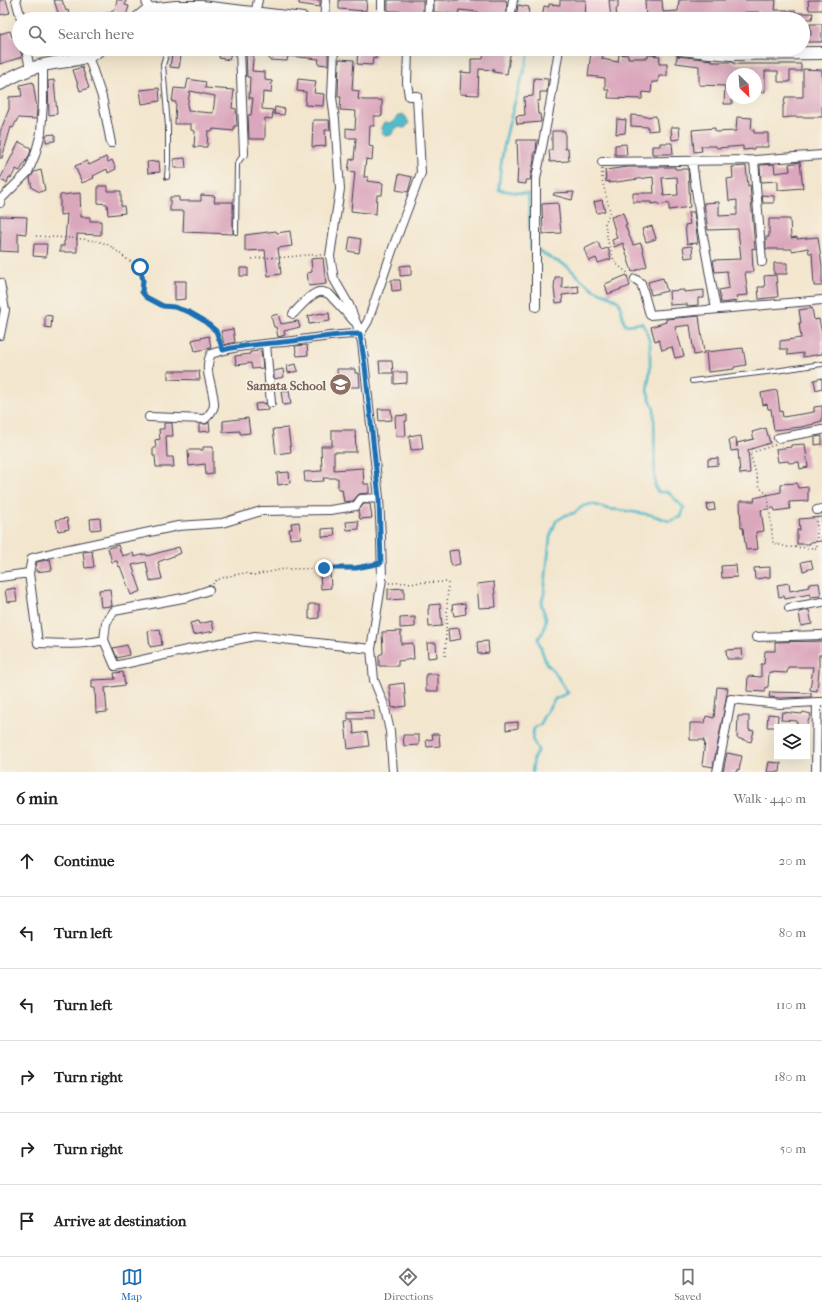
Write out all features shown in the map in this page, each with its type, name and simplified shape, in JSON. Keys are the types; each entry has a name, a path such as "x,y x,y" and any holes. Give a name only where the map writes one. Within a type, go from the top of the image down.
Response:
{"main road":[{"path":"147,5 156,8 202,7 228,12"},
{"path":"810,53 822,53"},
{"path":"0,84 42,65 88,56"}],"street":[{"path":"16,0 19,12"},
{"path":"256,12 258,0"},
{"path":"325,12 326,0"},
{"path":"382,0 382,12"},
{"path":"428,12 429,0"},
{"path":"511,12 513,0"},
{"path":"27,56 30,70"},
{"path":"88,56 102,97 111,143"},
{"path":"240,56 244,154"},
{"path":"334,56 332,97 340,189 330,256 334,279 349,305 360,334 365,366 379,498 381,563 381,584 371,649 374,680 384,705 390,731 393,772"},
{"path":"360,334 368,321 395,242 421,173 417,96 409,96 407,83 408,56"},
{"path":"536,307 536,179 558,56"},
{"path":"0,203 1,199 28,172 35,155 40,133 43,102 42,65"},
{"path":"602,162 692,162 754,160 822,155"},
{"path":"754,160 762,262"},
{"path":"692,162 701,225 716,309"},
{"path":"635,278 641,283 650,315 822,300"},
{"path":"0,283 5,310 0,335"},
{"path":"293,314 318,292 324,292 329,294 357,325"},
{"path":"150,417 205,419 210,414 214,407 207,360 211,354 233,347 340,334 360,334"},
{"path":"266,344 271,403"},
{"path":"778,438 822,430"},
{"path":"104,640 67,645 38,643 29,573 32,558 178,526 222,522 261,511 330,510 356,506 361,499 379,498"},
{"path":"0,578 29,573"},
{"path":"210,590 114,611 106,623 104,640 115,666 255,636 371,649"},
{"path":"789,608 822,602"},
{"path":"756,637 822,635"},
{"path":"717,772 731,699 780,704 819,702 816,772"}],"lane":[{"path":"175,12 176,7"},
{"path":"166,56 163,65 168,127 167,177"},
{"path":"236,232 237,164 244,154"},
{"path":"692,381 822,364"}],"path":[{"path":"602,162 602,180 610,210 605,224 608,242 615,263 635,278"},
{"path":"36,236 83,239 109,245 128,260 140,267 143,280 142,292 146,297 163,306 174,307 189,312 203,320 216,331 223,350"},
{"path":"252,259 308,254 330,256"},
{"path":"778,438 774,446 750,453 760,488 768,495 773,543 787,547 817,548 820,510"},
{"path":"210,590 215,581 224,577 244,573 254,575 284,569 356,568 381,563"},
{"path":"381,584 448,582 445,659"}],"shaded area":[{"path":"562,0 574,0 697,12 560,12"}],"water":[{"path":"403,114 409,124 405,128 397,127 391,135 385,136 382,133 381,128 384,122 392,123 398,116"}],"building":[{"path":"0,0 6,0 10,13 0,15"},
{"path":"54,0 62,0 66,11 68,10 69,12 58,12"},
{"path":"117,0 126,0 125,5 129,6 127,12 109,12 115,9"},
{"path":"299,0 320,0 320,7 299,4"},
{"path":"339,0 367,0 366,11 339,9"},
{"path":"388,0 423,0 423,12 388,11"},
{"path":"434,0 506,0 507,4 506,12 459,10 459,12 434,12"},
{"path":"560,0 586,0 585,12 543,12 544,6 549,7 549,4 560,5"},
{"path":"609,0 618,0 616,12 610,12"},
{"path":"645,0 662,0 663,12 646,12"},
{"path":"679,0 776,0 775,10 796,11 663,12 678,11"},
{"path":"808,0 822,0 822,10 809,10"},
{"path":"518,5 529,7 529,12 517,12"},
{"path":"810,13 813,13 812,19 810,19"},
{"path":"810,24 822,24 822,42 810,42"},
{"path":"10,31 12,37 12,56 22,57 0,64 0,34"},
{"path":"172,56 181,56 179,68 170,67"},
{"path":"219,56 230,56 229,60 219,58"},
{"path":"246,56 253,56 252,71 265,72 265,80 272,81 271,93 263,92 262,109 273,110 272,119 265,118 265,139 249,139 248,115 251,115 253,98 249,98 250,77 247,77"},
{"path":"269,56 288,56 287,61 269,60"},
{"path":"288,56 328,56 328,65 318,64 319,59"},
{"path":"358,56 376,56 376,59 373,58 372,65 357,64"},
{"path":"483,56 510,56 507,74 493,72 494,70 479,69 478,95 460,94 461,72 471,73 471,59 483,59"},
{"path":"590,56 603,56 602,59 618,62 619,56 628,56 628,58 648,58 648,56 660,56 659,64 667,64 667,76 659,76 658,82 652,82 651,93 643,92 642,99 608,98 609,90 605,90 605,78 588,76"},
{"path":"677,56 712,60 712,62 734,62 734,64 801,64 801,71 790,71 790,82 778,82 778,71 765,71 765,92 762,92 762,68 726,68 726,104 724,104 725,86 699,85 699,66 676,63"},
{"path":"339,59 354,60 352,90 359,91 358,99 382,100 382,116 374,116 374,126 370,126 369,146 373,147 372,160 366,159 364,177 368,177 367,181 383,183 382,195 377,195 376,214 351,211 355,172 348,171 350,159 354,160 356,138 346,138 346,128 355,129 356,111 340,110 341,97 338,97"},
{"path":"82,67 89,88 80,91 73,70"},
{"path":"803,69 822,70 822,117 783,118 783,105 785,97 803,97"},
{"path":"534,78 548,79 547,92 540,92 540,101 537,101 538,114 540,114 541,122 517,124 516,116 525,115 524,97 533,96"},
{"path":"188,79 206,82 205,88 234,90 232,108 236,109 237,126 234,126 234,131 213,129 213,131 208,131 207,147 194,147 195,131 191,130 191,124 175,124 176,102 172,102 174,88 186,89","holes":["190,91 215,96 213,113 188,111 187,107"]},
{"path":"298,79 316,81 314,93 324,94 323,106 305,105 306,92 297,91"},
{"path":"54,80 57,114 49,115 48,81"},
{"path":"33,82 37,109 36,119 18,118 13,128 11,127 2,158 0,158 0,132 9,109 9,97 22,96 20,85"},
{"path":"159,88 160,101 142,104 140,90"},
{"path":"275,107 285,109 284,115 274,114"},
{"path":"631,115 645,117 656,116 658,130 648,131 648,127 631,126"},
{"path":"737,117 752,118 751,130 754,130 754,133 768,133 768,147 754,147 754,149 743,150 743,146 717,148 716,146 701,146 702,151 694,152 692,130 715,128 715,132 736,131"},
{"path":"617,119 626,120 625,133 616,134"},
{"path":"313,120 329,120 330,130 325,130 326,146 312,147"},
{"path":"671,127 679,127 680,139 672,140"},
{"path":"552,131 565,131 565,149 568,148 569,161 550,162 549,150 552,150"},
{"path":"55,134 55,141 46,142 46,135"},
{"path":"517,140 537,140 530,180 526,180 526,184 517,183"},
{"path":"19,142 31,148 30,153 20,171 16,169 11,178 9,177 7,183 0,179"},
{"path":"660,143 672,143 673,154 652,154 652,146 660,146"},
{"path":"626,144 627,155 615,155 615,145"},
{"path":"106,157 108,162 112,160 116,169 108,173 107,169 93,176 94,178 82,183 75,166 87,161 89,165"},
{"path":"185,158 186,168 174,168 174,159"},
{"path":"159,161 160,172 148,173 147,162"},
{"path":"800,162 803,188 778,190 778,181 761,182 760,165 774,164 775,173 790,171 789,164"},
{"path":"746,166 748,186 750,185 755,249 752,248 753,272 745,272 748,295 736,296 737,301 721,303 719,290 729,288 727,271 715,272 713,260 741,259 738,229 708,230 704,203 719,202 719,216 737,215 737,200 729,201 727,179 733,178 732,167"},
{"path":"628,167 675,167 675,169 688,169 690,207 669,210 669,203 659,205 658,203 651,204 651,202 633,202 633,193 654,193 653,177 609,183 609,181 606,182 605,170","holes":["677,177 678,195 664,196 662,178"]},
{"path":"41,170 45,190 40,192 32,188 30,178 34,172"},
{"path":"399,174 412,177 408,192 396,190"},
{"path":"98,186 108,186 108,191 121,191 121,206 124,206 125,213 108,215 107,204 98,203"},
{"path":"574,192 572,200 553,195 554,193"},
{"path":"80,193 81,217 90,217 90,221 101,221 101,235 77,234 77,252 60,252 60,246 64,246 65,241 67,214 60,215 60,195"},
{"path":"201,195 215,196 214,202 233,202 233,234 183,232 184,211 170,211 170,197 179,197 179,201 201,201"},
{"path":"762,195 774,196 774,203 763,203"},
{"path":"602,200 605,211 597,213 594,202"},
{"path":"558,203 561,233 543,234 542,204"},
{"path":"688,212 694,212 698,243 687,244 685,225 690,224"},
{"path":"623,213 627,225 625,225 633,245 641,243 647,266 632,272 623,243 614,247 612,240 617,238 611,217"},
{"path":"0,216 27,217 26,234 18,233 18,252 0,251"},
{"path":"769,219 790,219 791,238 797,237 797,239 818,237 822,266 822,286 814,286 812,253 809,253 808,248 792,251 792,249 766,249 766,237 769,237"},
{"path":"652,226 656,239 646,242 642,229"},
{"path":"276,231 277,233 290,231 292,246 278,248 281,274 268,276 265,250 245,251 245,235"},
{"path":"350,237 361,239 359,253 348,251"},
{"path":"598,242 601,250 608,248 611,259 598,263 596,258 589,261 584,249"},
{"path":"34,244 47,244 46,257 33,256"},
{"path":"692,246 693,257 685,258 683,247"},
{"path":"323,258 326,284 309,286 307,273 312,272 311,259"},
{"path":"774,263 787,263 787,274 774,274"},
{"path":"411,265 411,275 400,276 400,266"},
{"path":"240,268 248,268 248,276 240,276"},
{"path":"627,275 630,286 608,294 605,284"},
{"path":"776,275 778,297 759,299 758,287 765,287 764,276"},
{"path":"555,277 562,277 562,288 578,286 579,293 562,295 563,302 556,303 554,289"},
{"path":"663,278 667,291 651,295 648,282"},
{"path":"391,280 400,280 401,290 392,291"},
{"path":"175,281 186,281 186,299 175,300"},
{"path":"684,290 684,292 704,290 704,298 698,298 698,305 670,305 669,291"},
{"path":"812,308 814,320 819,319 822,334 822,354 803,357 803,353 788,355 787,349 780,349 780,341 801,338 799,310"},
{"path":"329,313 330,321 309,324 308,316"},
{"path":"278,314 281,324 298,321 300,327 284,331 285,335 278,337 276,327 274,327 271,316"},
{"path":"45,315 52,316 51,328 45,327"},
{"path":"699,316 704,353 694,355 690,325 675,327 684,356 675,358 672,347 662,350 659,340 655,341 651,327 666,322 666,319"},
{"path":"233,329 235,342 224,345 221,331"},
{"path":"209,336 211,348 195,351 192,340"},
{"path":"307,345 308,355 297,356 295,346"},
{"path":"743,348 746,365 734,367 734,369 708,372 706,352"},
{"path":"261,351 263,368 252,369 251,363 236,365 235,356"},
{"path":"379,361 392,361 393,373 380,373"},
{"path":"296,364 298,371 288,373 287,366"},
{"path":"283,369 284,377 274,379 274,371"},
{"path":"337,369 355,369 355,373 359,373 360,387 343,387 343,381 338,381"},
{"path":"168,371 199,371 200,380 168,379"},
{"path":"394,372 407,372 407,383 394,384"},
{"path":"822,378 822,388 816,390 814,380"},
{"path":"289,390 291,404 283,405 281,391"},
{"path":"777,390 780,412 782,411 783,417 814,412 814,407 822,406 822,421 801,427 774,430 771,409 768,409 767,404 763,405 761,393"},
{"path":"265,403 269,410 256,411 255,404"},
{"path":"378,409 391,409 392,420 379,421"},
{"path":"407,415 407,421 405,421 406,436 396,436 395,416"},
{"path":"248,418 250,433 240,434 240,431 223,432 223,421"},
{"path":"209,422 210,431 199,432 199,424 207,424"},
{"path":"164,423 172,423 173,436 166,436 167,457 173,457 174,467 156,467 155,456 153,456 153,448 156,448 155,440 160,439 159,429 164,429"},
{"path":"288,428 291,452 276,454 273,429"},
{"path":"766,428 770,443 748,450 750,473 740,474 738,450 731,451 729,440 736,438 737,447 737,443 754,439 752,432"},
{"path":"332,430 355,430 356,452 334,452 334,470 363,468 364,484 369,484 369,493 359,494 353,501 344,502 342,489 338,489 338,478 323,478 324,481 305,482 304,472 322,471 321,446 332,446"},
{"path":"421,434 423,449 411,450 409,436"},
{"path":"822,436 822,444 815,445 815,437"},
{"path":"805,444 808,467 800,469 799,462 778,462 776,449 791,447 791,445"},
{"path":"203,447 213,447 213,474 206,475 205,464 189,466 188,450 203,450"},
{"path":"718,458 718,465 708,466 708,459"},
{"path":"289,472 290,483 278,485 277,473"},
{"path":"797,483 798,488 808,487 808,501 789,502 790,509 775,511 774,508 761,510 764,531 756,532 758,549 746,550 743,528 741,528 740,501 755,501 754,498 781,492 781,484"},
{"path":"714,503 715,510 708,511 707,504"},
{"path":"364,504 370,504 372,518 360,519 358,511"},
{"path":"822,517 822,541 810,542 810,544 797,544 797,530 800,530 799,519"},
{"path":"67,518 69,529 58,531 56,520"},
{"path":"100,518 101,529 91,530 90,519"},
{"path":"358,521 359,529 347,530 346,522"},
{"path":"299,522 301,538 290,539 289,529 292,529 291,523"},
{"path":"334,528 335,536 322,537 322,529"},
{"path":"118,545 122,556 133,553 134,557 146,554 147,556 179,547 181,553 158,562 162,579 150,581 146,562 132,565 141,591 131,595 120,566 119,567 117,561 112,562 108,548"},
{"path":"458,550 460,564 451,566 449,551"},
{"path":"92,551 94,567 85,568 83,552"},
{"path":"50,559 52,570 36,572 37,562"},
{"path":"811,560 813,568 803,571 801,562"},
{"path":"736,565 737,577 722,578 721,566"},
{"path":"770,567 770,577 755,579 754,568"},
{"path":"330,572 331,588 321,589 320,573"},
{"path":"494,582 496,607 479,608 477,584"},
{"path":"789,583 790,591 809,587 808,584 819,583 821,596 810,597 810,594 785,599 784,596 779,597 777,585"},
{"path":"15,588 17,601 7,602 5,590"},
{"path":"404,588 404,599 388,600 388,589"},
{"path":"110,589 112,606 101,607 99,590"},
{"path":"465,603 466,614 454,616 452,605"},
{"path":"309,604 319,604 319,618 309,619"},
{"path":"440,604 442,626 429,627 429,605"},
{"path":"809,610 812,624 801,626 799,612"},
{"path":"415,617 415,627 400,628 400,618"},
{"path":"198,621 199,624 212,621 214,631 193,635 190,623"},
{"path":"459,628 461,639 449,641 448,629"},
{"path":"160,629 162,645 150,647 148,631"},
{"path":"401,631 401,644 413,643 414,659 398,661 398,666 379,666 379,655 383,653 382,632"},
{"path":"488,641 489,653 478,654 477,642"},
{"path":"822,641 822,655 819,655 817,691 810,690 813,667 788,667 787,673 769,672 768,687 766,687 765,692 747,691 748,676 761,677 761,664 764,664 765,651 775,651 775,642"},
{"path":"427,643 436,643 437,657 428,658"},
{"path":"127,645 129,655 117,658 113,648"},
{"path":"742,649 743,659 727,659 726,650"},
{"path":"123,672 125,685 105,688 107,712 96,713 95,688 92,688 92,680 115,679 114,673"},
{"path":"426,674 438,674 438,691 426,691"},
{"path":"404,683 406,706 392,708 389,685"},
{"path":"717,687 728,688 713,767 702,765 705,742 703,742 704,740 690,740 690,723 705,723 706,716 714,718"},
{"path":"770,692 811,693 811,697 769,697"},
{"path":"374,711 374,719 348,719 348,712"},
{"path":"782,712 802,714 803,712 811,714 807,724 796,724 797,721 781,720"},
{"path":"768,714 778,715 777,724 774,724 774,727 767,727"},
{"path":"738,716 749,716 749,730 754,731 751,742 737,738"},
{"path":"353,721 354,734 367,732 369,746 348,749 345,722"},
{"path":"518,722 518,728 506,730 506,723"},
{"path":"432,734 439,734 440,746 427,747 426,740 433,739"},
{"path":"403,735 419,735 419,745 404,746"},
{"path":"727,753 742,756 739,770 737,769 737,772 723,772"},
{"path":"769,762 781,763 780,772 767,772"}],"waterway":[{"path":"528,56 506,136 500,172 499,190 528,194 531,249 539,251 567,266 595,290 610,296 619,302 625,325 642,323 650,343 650,371 647,391 654,409 655,487 658,492 668,492 684,508 681,517 669,521 652,515 608,509 592,504 583,506 574,513 566,515 556,521 550,537 544,594 541,604 546,618 544,630 538,639 546,663 554,671 568,693 555,699 543,717 541,724 534,728 532,739 538,750 534,757 532,772"}],"place":[{"name":"Samata School","path":"341,385"}],"route":[{"path":"140,267 143,280 142,292 146,297 163,306 174,307 189,312 203,320 216,331 223,350 233,347 293,341 340,334 360,334 365,366 379,498 381,563 356,568 324,568"}]}
